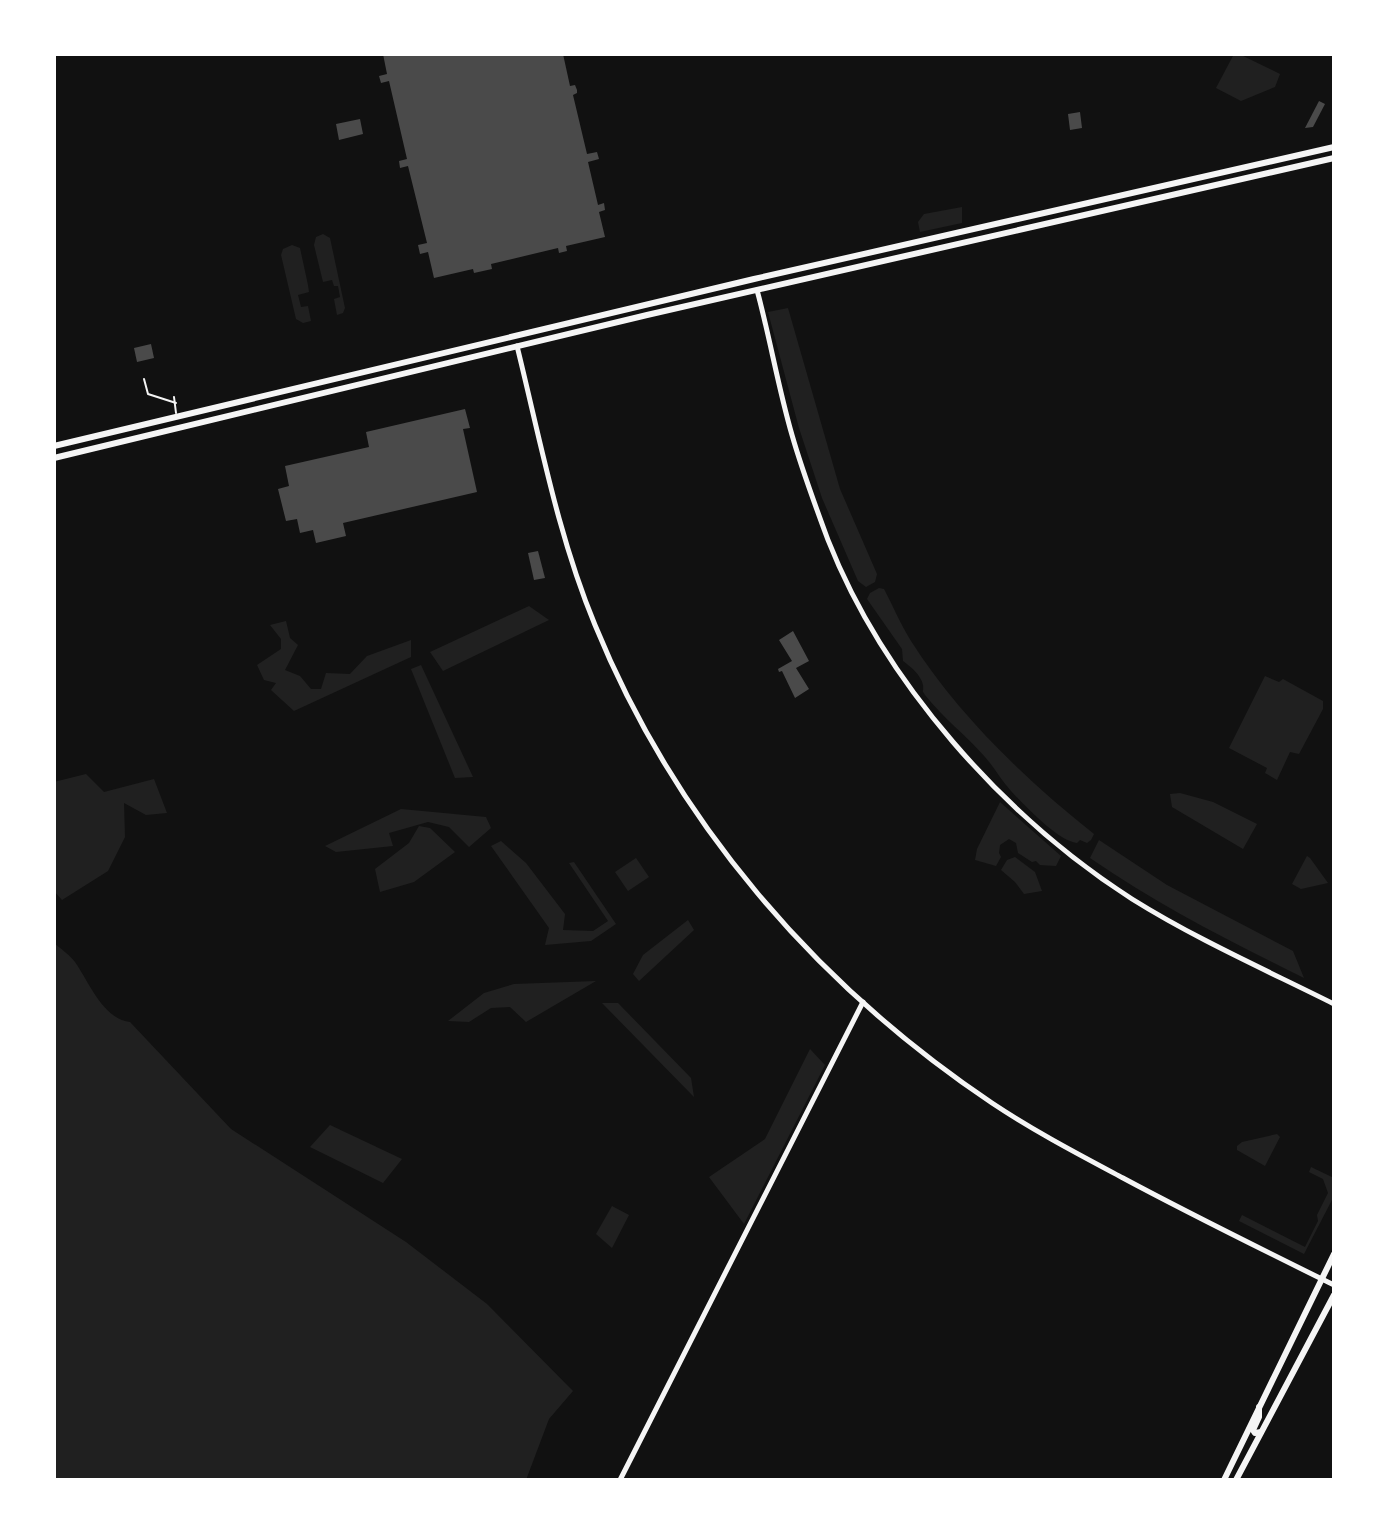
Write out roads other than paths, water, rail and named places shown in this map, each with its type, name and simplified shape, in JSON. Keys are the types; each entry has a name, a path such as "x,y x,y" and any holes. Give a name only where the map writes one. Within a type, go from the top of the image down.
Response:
{"main road":[{"path":"54,458 517,346 1333,157 1331,147 1334,140"},
{"path":"54,446 754,279 1331,147"},
{"path":"1056,211 1059,221"},
{"path":"794,270 797,281"},
{"path":"754,279 757,290"},
{"path":"514,337 517,346"},
{"path":"305,387 308,397"},
{"path":"177,417 180,427"},
{"path":"1224,1480 1334,1254"},
{"path":"1236,1480 1334,1295"},
{"path":"1259,1405 1259,1416 1253,1430 1255,1433 1261,1432"}],"street":[{"path":"757,290 791,433 830,543 852,591 888,653 940,724 1026,817 1070,855 1112,885 1191,933 1334,1004"},
{"path":"517,346 560,519 577,576 607,652 656,751 748,884 803,946 863,1002 934,1060 1019,1120 1191,1215 1334,1285"},
{"path":"620,1480 863,1002"}],"lane":[{"path":"144,379 148,394 176,403"},
{"path":"174,397 177,417"}]}
